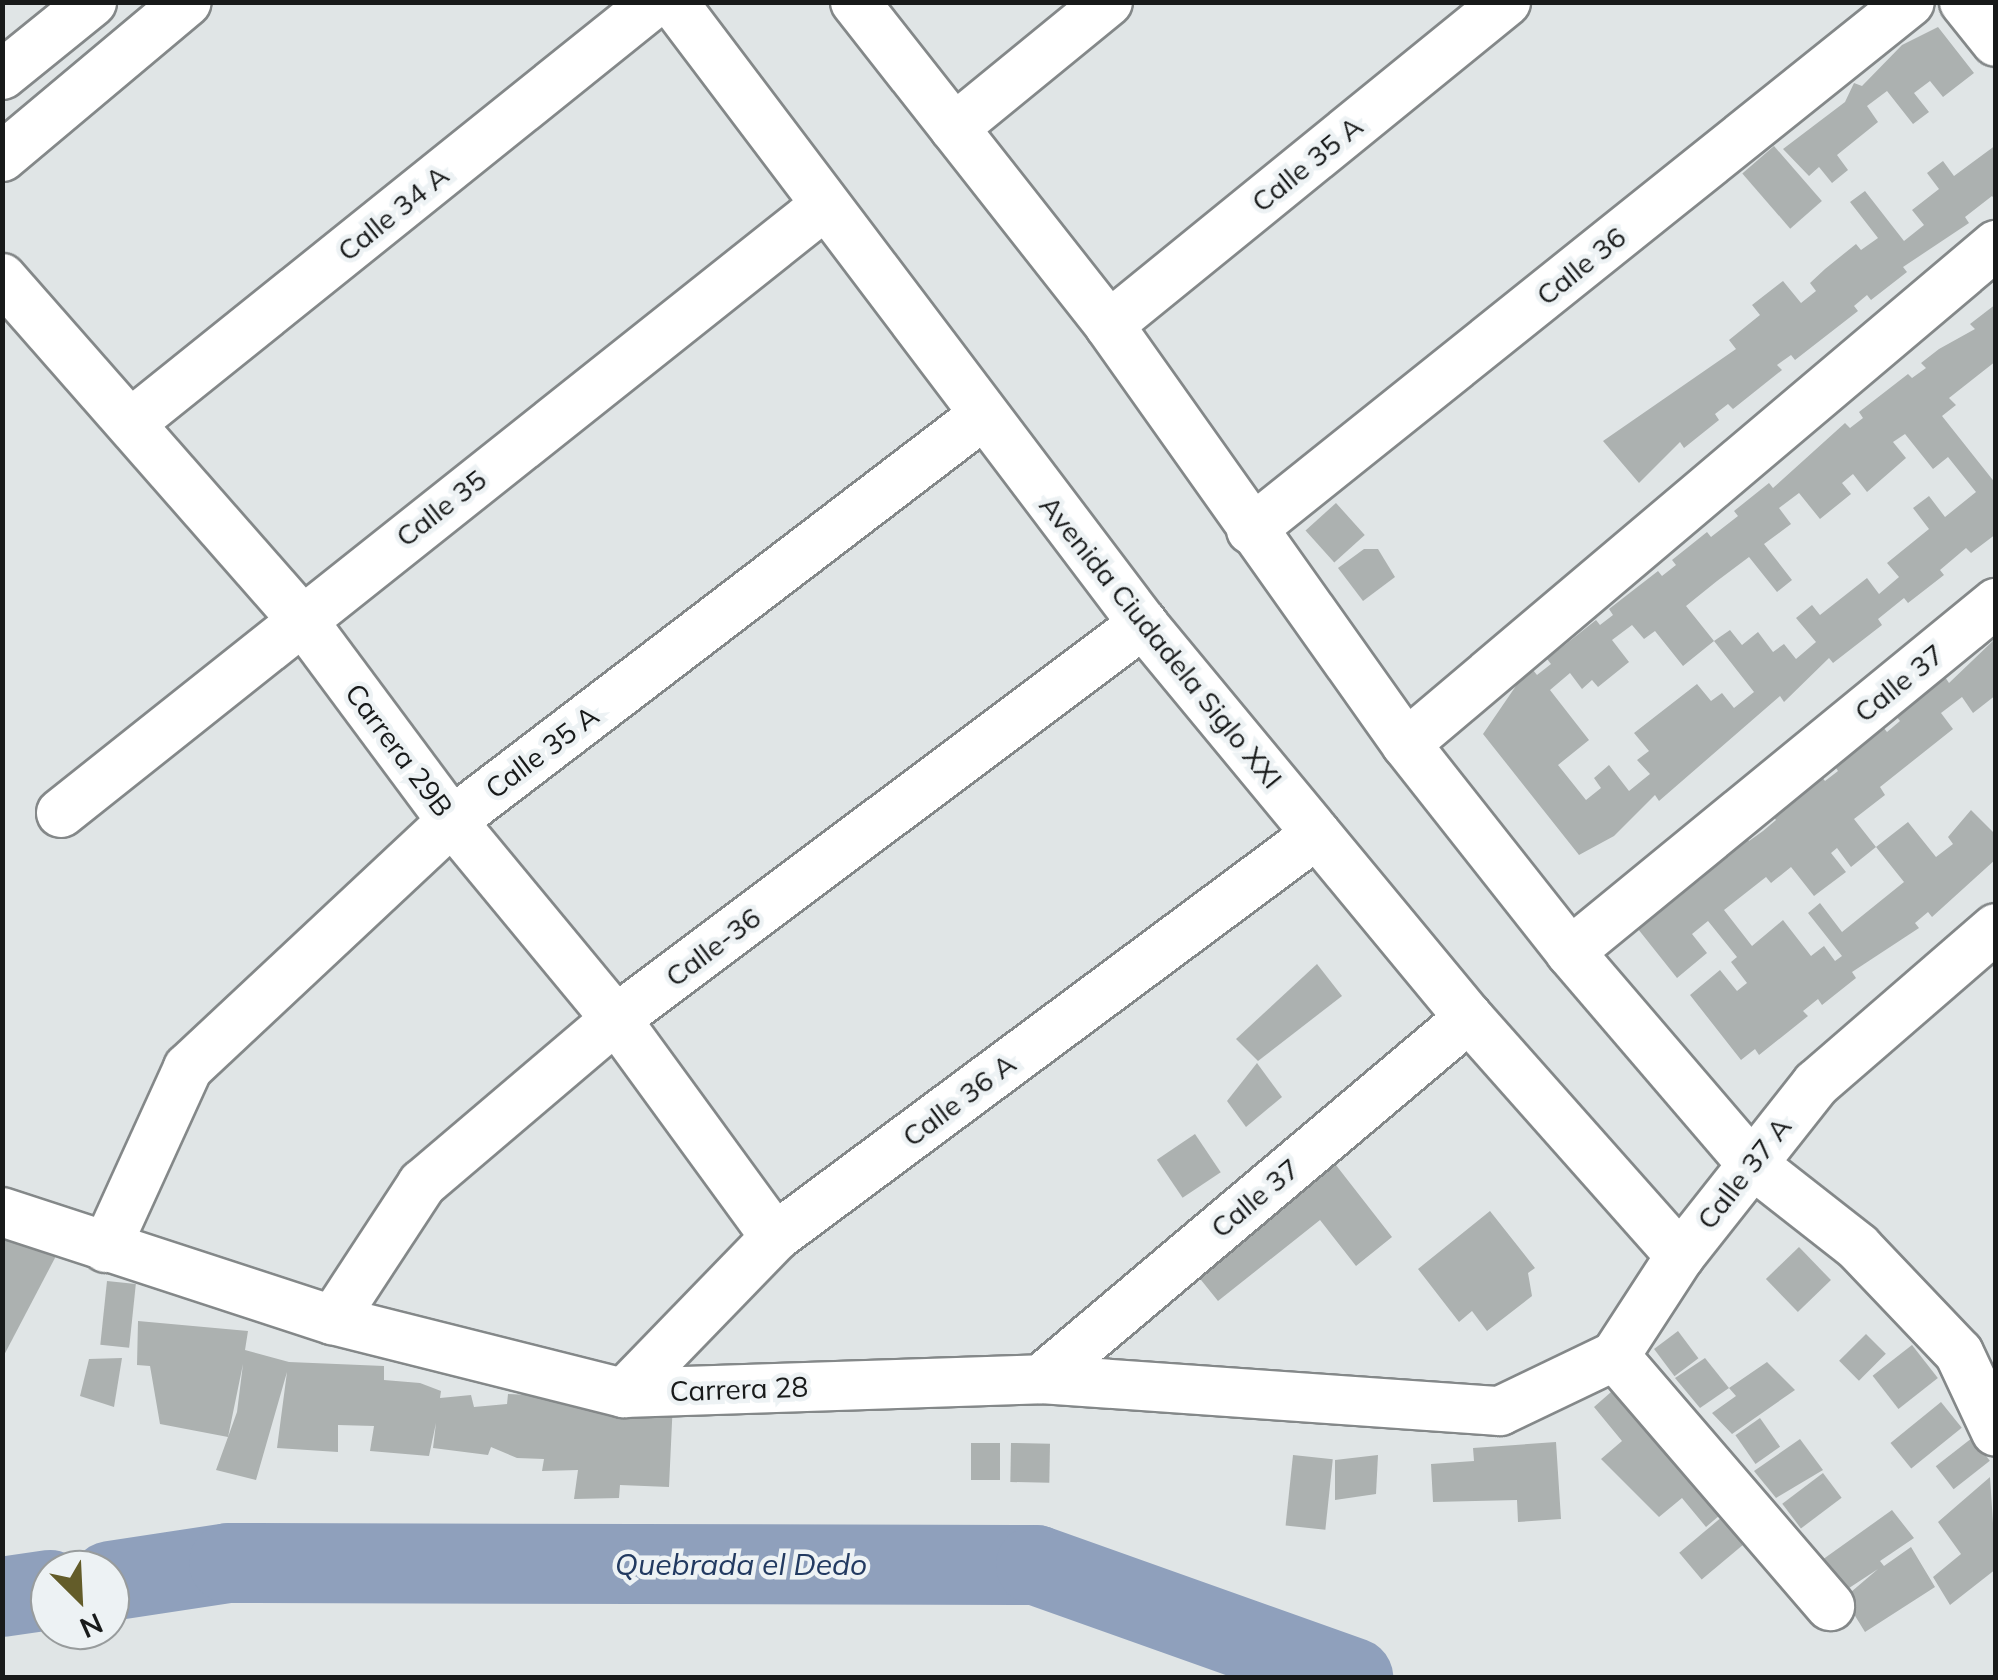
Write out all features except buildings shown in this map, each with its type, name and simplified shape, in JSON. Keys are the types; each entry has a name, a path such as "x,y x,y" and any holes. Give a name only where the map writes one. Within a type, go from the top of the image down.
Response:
{"street":[{"path":"2,75 92,2"},
{"path":"2,157 186,2"},
{"name":"Calle 34 A","path":"131,423 655,2"},
{"name":"Avenida Ciudadela Siglo XXI","path":"673,2 981,416 1143,624 1469,1018 1680,1256"},
{"path":"855,2 1109,325 1406,744 1570,952 1751,1164 1858,1248 1959,1352 1996,1432"},
{"path":"954,128 1108,2"},
{"name":"Calle 35 A","path":"1109,325 1506,2"},
{"name":"Calle 36","path":"1252,530 1910,2"},
{"path":"1964,2 1996,42"},
{"name":"Calle 35","path":"61,813 301,618 824,206"},
{"path":"1406,744 1996,245"},
{"name":"Carrera 29B","path":"2,278 301,618 452,821 616,1020 775,1238"},
{"name":"Calle 35 A","path":"106,1248 188,1068 452,821 981,416"},
{"name":"Calle 37","path":"1570,952 1996,604"},
{"name":"Calle-36","path":"333,1320 422,1184 616,1020 1143,624"},
{"name":"Calle 36 A","path":"624,1393 775,1238 1316,834"},
{"name":"Calle 37 A","path":"1615,1356 1680,1256 1816,1084 1996,928"},
{"name":"Calle 37","path":"1041,1379 1469,1018"},
{"name":"Carrera 28","path":"2,1212 333,1320 624,1393 1041,1379 1500,1412 1615,1356"},
{"path":"1615,1356 1830,1606"}],"waterway":[{"name":"Quebrada el Dedo","path":"130,1578 229,1563 1036,1565 1354,1678"},
{"name":"Quebrada el Dedo","path":"2,1597 30,1593"}]}
